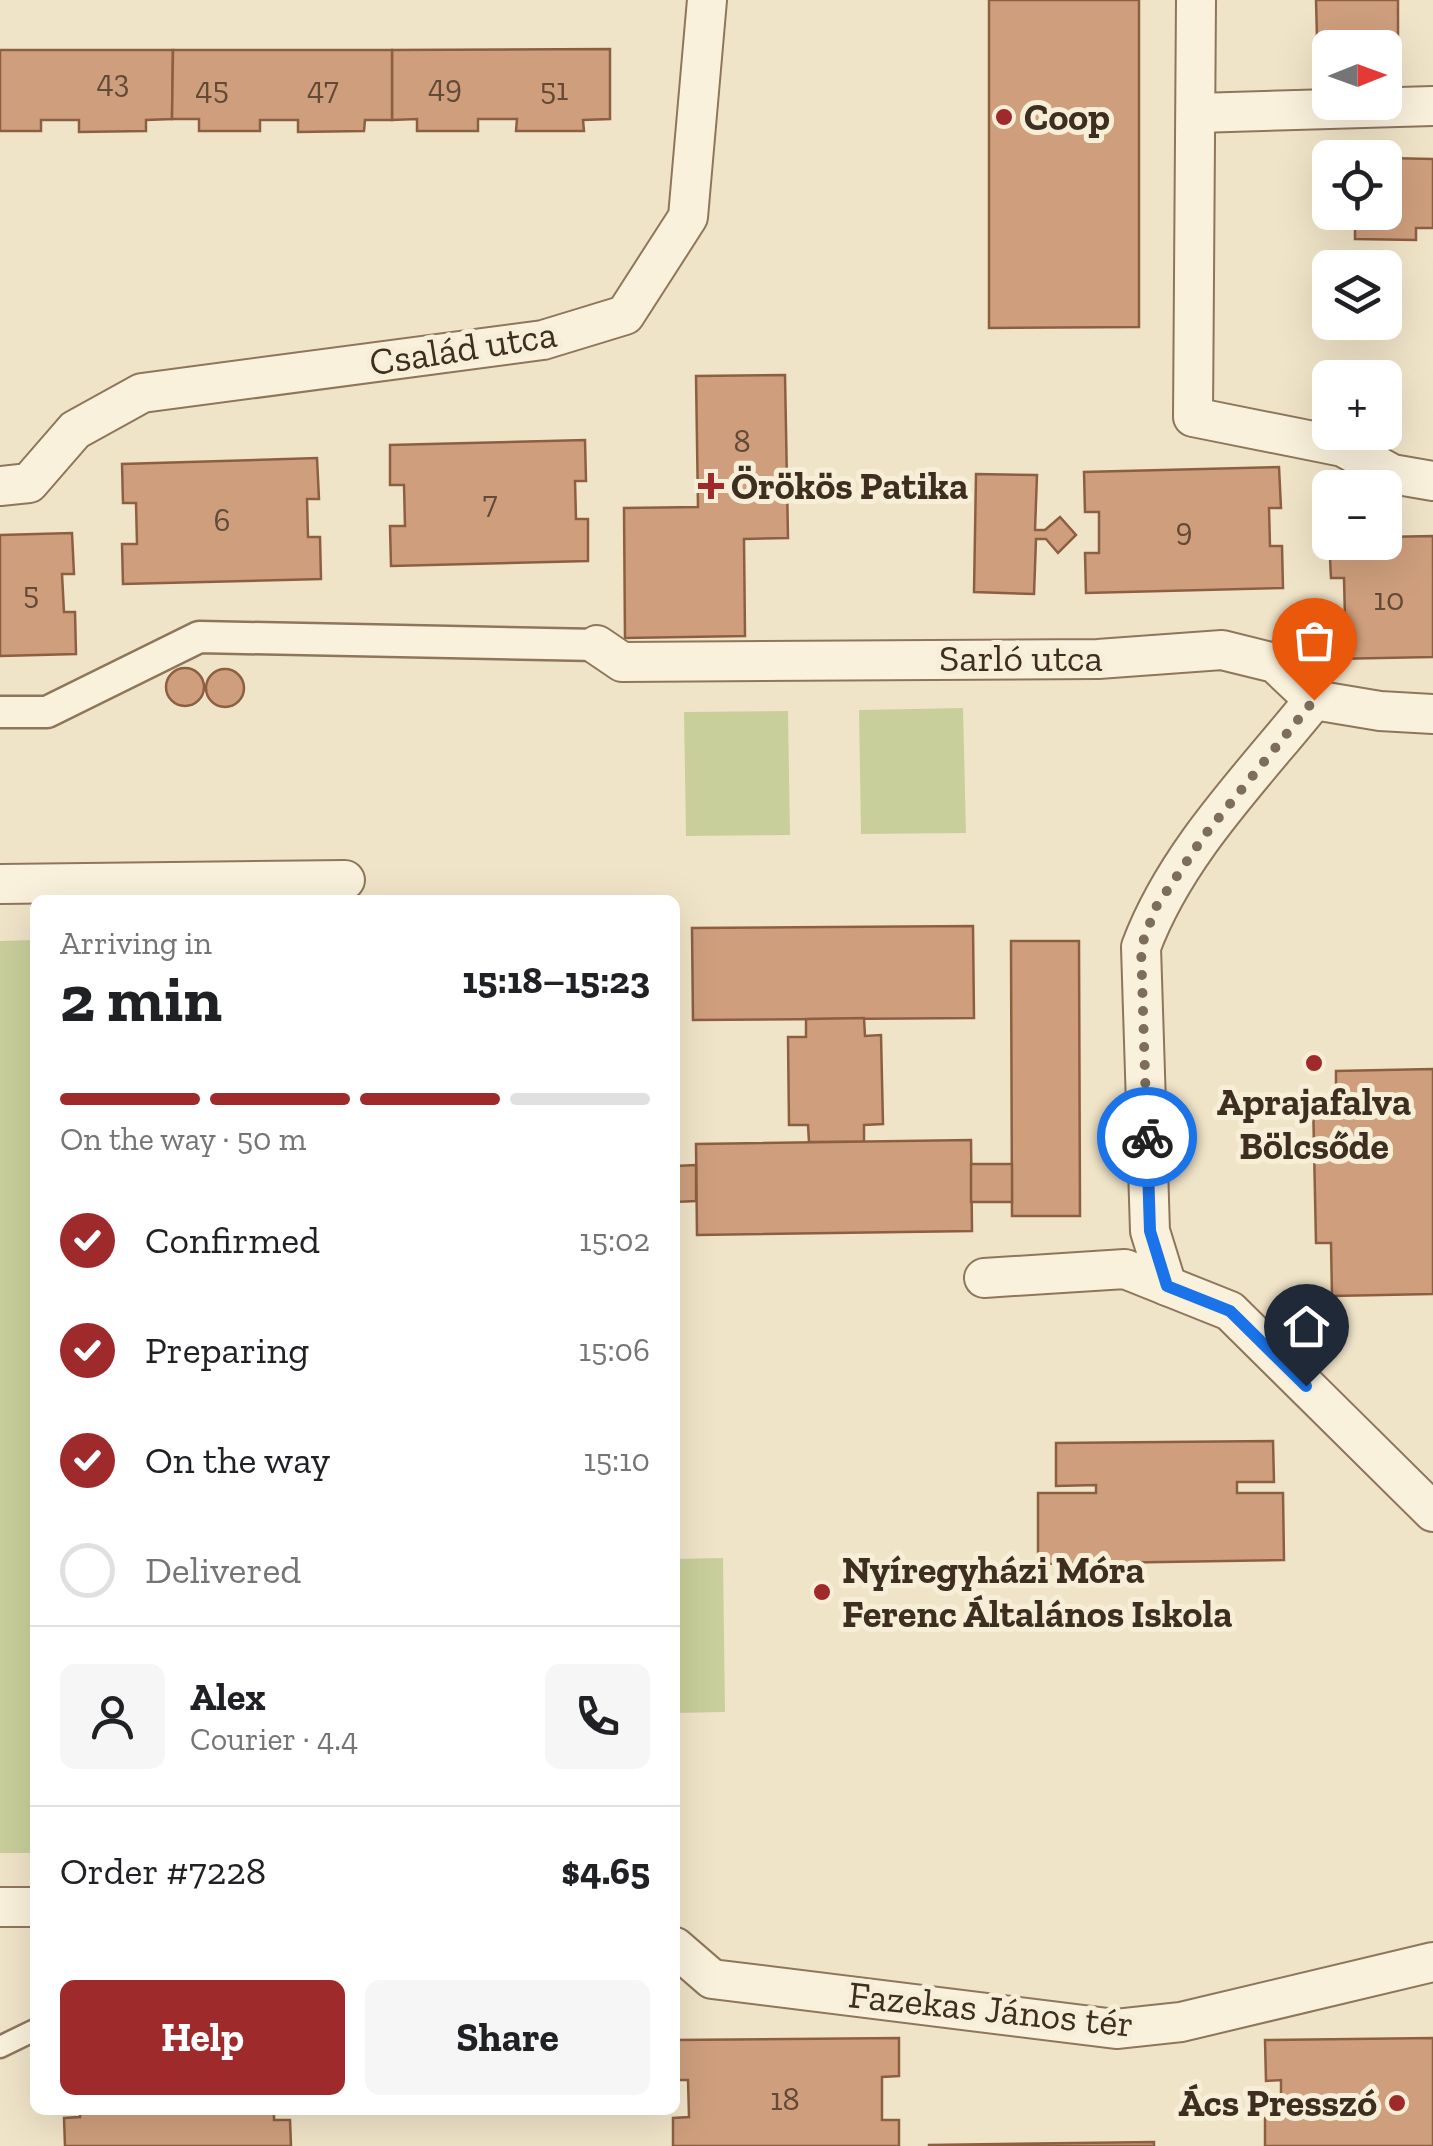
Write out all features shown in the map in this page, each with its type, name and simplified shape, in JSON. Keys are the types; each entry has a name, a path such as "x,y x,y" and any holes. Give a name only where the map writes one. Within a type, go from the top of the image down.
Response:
{"street":[{"name":"Család utca","path":"0,486 29,483 76,430 142,393 543,340 625,314 688,216 707,0"},
{"path":"1196,0 1193,417 1343,448 1392,474 1433,482"},
{"path":"1197,113 1433,106"},
{"path":"0,712 47,712 199,637 597,645"},
{"name":"Sarló utca","path":"597,645 622,662 1098,659 1222,650 1274,663 1314,700"},
{"path":"1167,1286 1150,1231 1141,947 1156,907 1204,836 1314,700 1380,711 1433,714"},
{"path":"0,884 345,880"},
{"path":"984,1278 1125,1269 1230,1311 1433,1512"},
{"path":"0,1907 30,1907"},
{"name":"Fazekas János tér","path":"680,1950 712,1979 1116,2029 1181,2022 1433,1962"}],"lane":[{"path":"0,2047 30,2032"}],"green space":[{"path":"963,708 966,833 861,834 859,710"},
{"path":"788,711 790,835 686,836 684,712"},
{"path":"30,940 30,1853 0,1853 0,941"},
{"path":"723,1558 725,1712 680,1713 680,1559"}],"building":[{"path":"989,0 1139,0 1139,327 989,328"},
{"path":"1316,0 1398,0 1398,30 1317,30"},
{"path":"610,49 610,119 583,120 584,131 516,131 517,119 478,119 478,131 417,131 417,119 392,120 392,50"},
{"path":"0,50 173,50 172,119 146,120 146,131 79,132 79,120 41,120 41,131 0,131"},
{"path":"173,50 392,50 392,120 365,120 364,131 298,132 298,120 260,120 260,131 199,131 199,119 172,119"},
{"path":"1402,158 1433,159 1433,228 1416,228 1416,240 1355,239 1355,230 1402,230"},
{"path":"785,375 788,538 744,539 745,636 625,638 624,508 698,507 696,376"},
{"path":"585,440 586,481 575,481 576,519 588,519 588,561 391,566 390,526 405,526 404,485 390,485 390,445"},
{"path":"317,458 319,499 307,499 308,537 320,537 321,579 123,584 122,544 137,544 136,503 123,503 122,464"},
{"path":"1279,467 1281,508 1269,508 1270,546 1282,546 1283,588 1086,593 1085,553 1099,553 1099,512 1085,512 1084,472"},
{"path":"976,474 1037,475 1035,530 1045,530 1060,517 1076,535 1058,553 1046,539 1036,539 1034,594 974,592"},
{"path":"72,533 74,574 62,574 64,612 75,612 76,654 0,656 0,535"},
{"path":"1433,536 1433,657 1331,659 1330,619 1345,619 1344,578 1331,578 1330,560 1402,560 1402,537"},
{"path":"185,668 198,674 204,687 198,700 185,706 172,700 166,687 172,674"},
{"path":"225,669 238,675 244,688 238,701 225,707 212,701 206,688 212,675"},
{"path":"973,926 974,1018 693,1020 692,928"},
{"path":"1011,941 1079,941 1080,1216 1012,1216"},
{"path":"864,1018 865,1036 881,1035 883,1124 864,1125 864,1142 809,1142 808,1125 789,1125 788,1037 806,1037 806,1019"},
{"path":"1433,1069 1433,1294 1332,1296 1331,1243 1316,1243 1313,1099 1336,1099 1336,1071"},
{"path":"971,1140 972,1231 697,1235 696,1144"},
{"path":"971,1164 1012,1164 1012,1202 971,1202"},
{"path":"696,1165 696,1201 680,1202 680,1166"},
{"path":"1273,1441 1274,1482 1237,1482 1237,1493 1283,1493 1284,1560 1038,1564 1038,1493 1096,1493 1096,1485 1056,1486 1056,1443"},
{"path":"899,2038 899,2076 882,2077 882,2120 899,2120 899,2146 673,2146 673,2118 689,2117 688,2080 680,2080 680,2040"},
{"path":"1433,2038 1433,2146 1265,2146 1265,2118 1281,2118 1281,2080 1266,2081 1265,2040"},
{"path":"274,2115 274,2120 290,2120 291,2146 65,2146 64,2118"},
{"path":"1154,2142 1154,2146 929,2146 929,2145"}],"way so far":[{"path":"1147,1137 1141,947 1156,907 1204,836 1314,700"}],"place":[{"name":"Coop","path":"1004,117"},
{"name":"Örökös Patika","path":"711,486"},
{"name":"Aprajafalva Bölcsőde","path":"1314,1063"},
{"name":"Nyíregyházi Móra Ferenc Általános Iskola","path":"822,1592"},
{"name":"Ács Presszó","path":"1397,2103"}],"route":[{"path":"1147,1137 1150,1231 1167,1286 1230,1311 1306,1386"}]}
